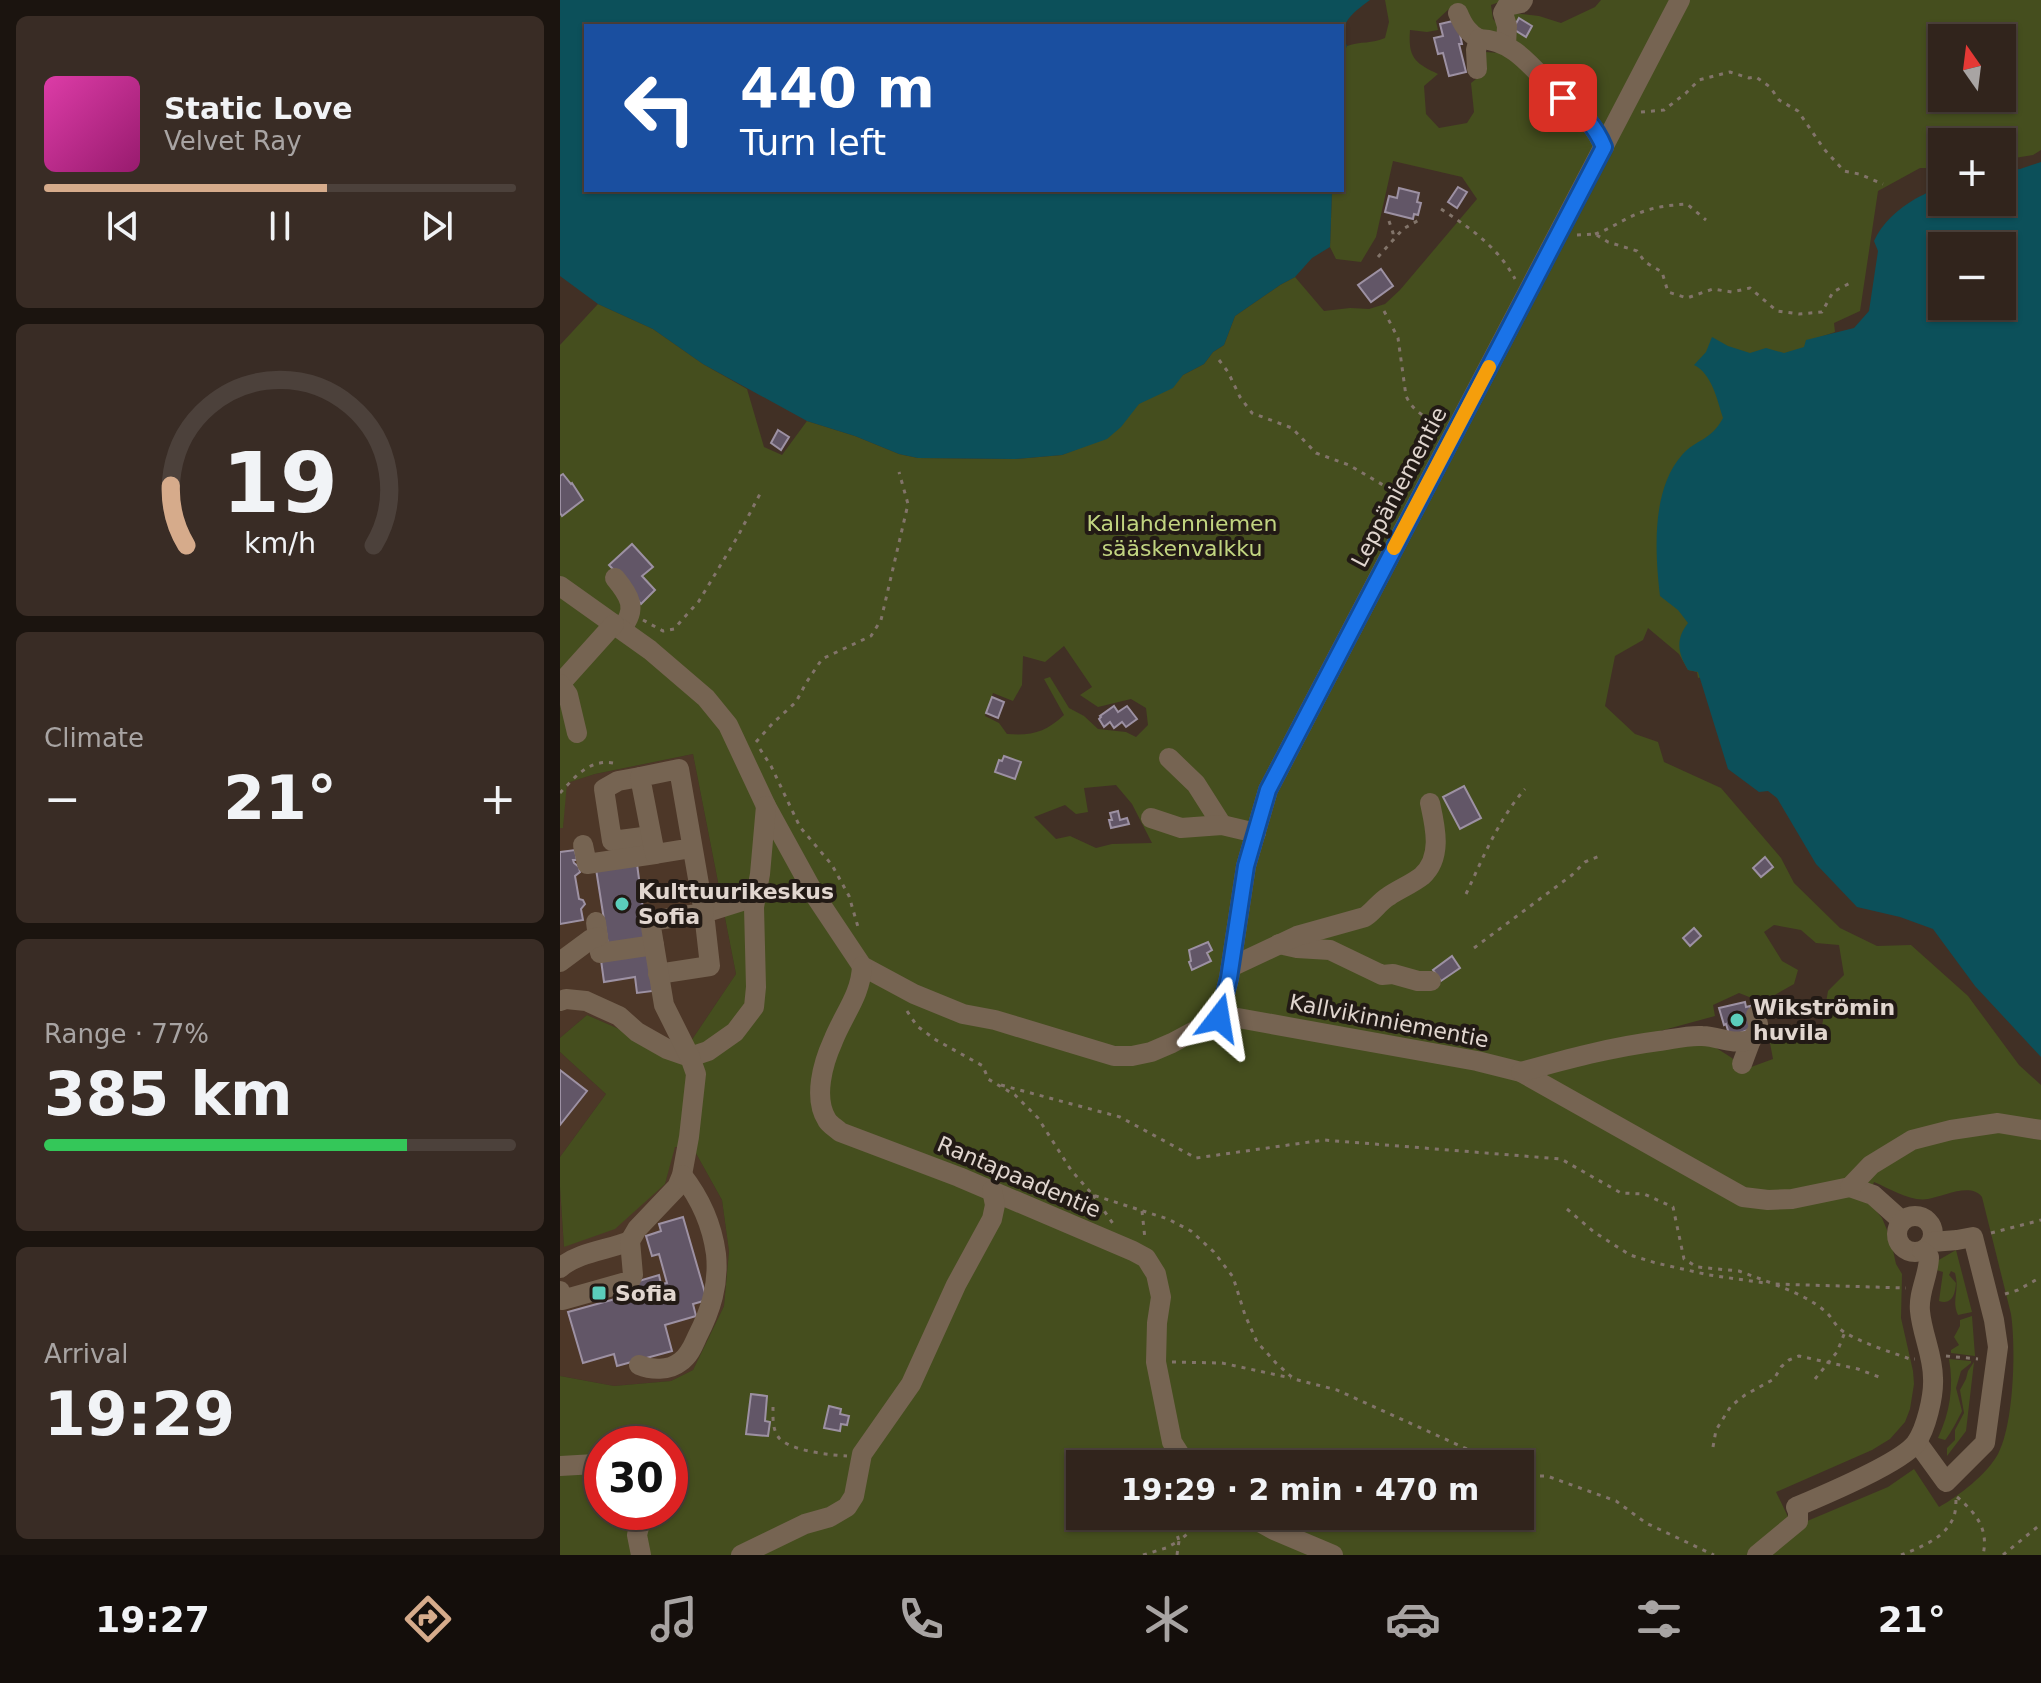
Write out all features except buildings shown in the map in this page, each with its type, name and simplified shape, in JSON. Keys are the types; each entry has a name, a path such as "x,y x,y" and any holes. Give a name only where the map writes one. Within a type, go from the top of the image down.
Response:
{"street":[{"path":"1506,45 1507,26 1503,13 1507,6 1523,0"},
{"name":"Leppäniementie","path":"1219,1018 1231,967 1246,866 1268,790 1680,0"},
{"path":"1458,13 1470,34 1506,45 1583,113 1604,147"},
{"path":"1477,69 1479,39"},
{"path":"577,733 568,695 560,684 631,616 630,601 615,578"},
{"path":"560,586 650,650 706,698 728,725 766,806 816,897 862,966 914,994 963,1014 995,1020 1114,1056 1151,1052 1219,1018"},
{"path":"1169,758 1196,784 1222,825"},
{"path":"658,974 710,966 704,913 679,769 618,781 604,789 612,841 692,848"},
{"path":"634,778 653,845"},
{"path":"1231,967 1297,936 1365,917 1382,900 1422,875 1433,861 1436,845 1436,828 1430,803"},
{"path":"560,1001 586,1001 619,1016 637,1032 657,1043 690,1057 708,1051 735,1032 754,1007 754,907 766,806"},
{"path":"1151,818 1181,828 1222,825 1256,833"},
{"path":"583,845 587,864 653,845"},
{"path":"560,1291 562,1300 630,1281 633,1275 630,1241 637,1229 677,1187 682,1175 696,1074 664,1005 650,921 704,913 755,897"},
{"path":"560,962 591,939 597,929 600,953 654,945"},
{"path":"1279,944 1330,950 1382,975 1431,981"},
{"name":"Rantapaadentie","path":"862,966 861,980 832,1042 823,1075 820,1093 828,1122 840,1132 992,1190 1146,1258"},
{"path":"1742,1064 1759,1029 1756,1015"},
{"name":"Kallvikinniementie","path":"1219,1018 1238,1018 1462,1058 1521,1072 1743,1197 1792,1199 1850,1187"},
{"path":"1521,1072 1611,1048 1669,1039 1702,1036 1738,1043 1751,1040"},
{"path":"1917,1442 1946,1482 1985,1443 1998,1347 1973,1237 1927,1246 1912,1253 1901,1246 1896,1234 1902,1221 1873,1195 1850,1187 1871,1165 1912,1140 1998,1123 2041,1130"},
{"path":"639,1365 651,1370 678,1365 689,1353 709,1312 717,1283 715,1252 707,1217 682,1175"},
{"path":"741,1555 847,1507 854,1496 862,1454 911,1384 956,1285 992,1219 995,1205 992,1190"},
{"path":"560,1268 581,1257 630,1241"},
{"path":"1757,1555 1798,1517 1796,1507 1903,1455 1917,1442 1928,1413 1934,1379 1920,1310 1921,1289 1929,1262 1927,1246"},
{"path":"1146,1258 1156,1274 1161,1297 1156,1362 1172,1442 1177,1450"},
{"path":"560,1466 584,1465"},
{"path":"638,1530 641,1555"},
{"path":"1274,1530 1333,1555"}],"path":[{"path":"1620,115 1664,110 1699,80 1730,72 1756,77 1770,87 1779,100 1798,111 1824,149 1844,171 1883,184"},
{"path":"1558,235 1595,234 1647,210 1665,206 1687,204 1706,220"},
{"path":"1441,209 1471,228 1498,253 1524,296"},
{"path":"1378,257 1403,229 1419,220"},
{"path":"1389,221 1393,241"},
{"path":"1595,234 1608,242 1637,251 1645,262 1662,272 1668,292 1687,298 1713,289 1732,292 1750,288 1777,311 1799,314 1822,312 1833,292 1852,282"},
{"path":"1384,311 1398,338 1410,405 1421,415 1455,432"},
{"path":"1219,360 1252,413 1292,428 1316,453 1349,465 1383,485 1402,499 1412,514"},
{"path":"744,758 773,723 796,702 822,659 871,636 881,620 908,504 899,472"},
{"path":"632,609 645,622 663,631 674,629 699,601 762,490"},
{"path":"560,793 582,770 598,763 611,762 634,778"},
{"path":"1466,894 1487,848 1513,802 1525,789"},
{"path":"1474,948 1585,862 1602,855"},
{"path":"908,1011 917,1026 983,1066 988,1079 1015,1095 1038,1118 1071,1170 1093,1195 1168,1219 1191,1231 1214,1252 1233,1277 1257,1342 1294,1379"},
{"path":"998,1084 1120,1117 1196,1158 1324,1140 1561,1159 1621,1193 1644,1194 1673,1207 1684,1259 1697,1267 1739,1271 1774,1284 1811,1301 1845,1332 1910,1359"},
{"path":"1567,1209 1594,1232 1630,1255 1709,1275 1774,1284 1921,1289"},
{"path":"1142,1211 1146,1258"},
{"path":"1999,1231 2041,1220"},
{"path":"2018,1290 2041,1277"},
{"path":"1815,1379 1837,1352 1845,1332"},
{"path":"1713,1447 1716,1430 1731,1406 1774,1379 1789,1360 1799,1356 1858,1369 1879,1377"},
{"path":"1156,1362 1222,1363 1337,1390 1469,1450"},
{"path":"773,1407 773,1425 780,1438 798,1448 833,1455 862,1454"},
{"path":"1534,1476 1547,1476 1616,1501 1646,1523 1714,1555"},
{"path":"1901,1555 1944,1533 1954,1515 1956,1495 1979,1519 1985,1546 1983,1555"},
{"path":"2003,1555 2040,1527"},
{"path":"1176,1530 1179,1541 1177,1555"},
{"path":"1143,1555 1166,1548 1192,1530"}],"shaded area":[{"path":"693,754 736,974 681,1056 587,1015 560,1038 560,828 563,827 566,783"},
{"path":"560,1052 606,1094 560,1157"},
{"path":"674,1147 693,1148 722,1200 729,1251 724,1306 693,1370 671,1381 614,1386 560,1376 560,1187 564,1247 665,1184"}],"green space":[{"name":"Kallahdenniemen sääskenvalkku","path":"1385,0 1505,0 1491,5 1493,19 1503,29 1513,13 1561,23 1595,7 1601,0 2041,0 2041,150 2033,155 2016,158 2016,128 1928,128 1928,168 1920,168 1878,191 1860,311 1834,323 1835,332 1817,338 1735,669 1698,678 1697,672 1688,670 1679,654 1648,628 1643,640 1615,656 1605,706 1635,734 1658,742 1664,762 1721,788 1781,858 1794,883 1840,928 1877,946 1911,945 1968,996 2019,1065 2041,1085 2041,1555 560,1555 560,1376 614,1386 671,1381 693,1370 724,1306 729,1251 722,1200 693,1148 675,1147 665,1184 615,1229 564,1247 560,1157 606,1094 560,1052 560,1038 587,1015 681,1056 736,974 693,754 595,774 567,783 563,828 560,828 560,345 598,304 653,329 703,364 747,389 764,447 782,455 807,421 918,458 1015,459 1062,455 1103,439 1134,407 1204,364 1213,352 1224,345 1235,316 1295,277 1324,311 1369,309 1385,304 1477,199 1462,177 1393,161 1376,237 1361,262 1336,259 1330,247 1332,192 1344,192 1344,51 1347,46 1385,38 1389,22","holes":["1451,7 1501,53 1485,52 1486,71 1471,83 1474,112 1467,123 1439,128 1426,114 1424,86 1438,74 1414,58 1410,30 1438,30 1436,21","1064,646 1092,687 1080,695 1098,707 1131,699 1146,708 1148,725 1136,737 1126,732 1098,729 1069,708 1050,677 1044,679 1064,715 1051,725 1038,732 1007,734 999,723 985,716 993,693 1013,701 1022,685 1023,656 1045,662","1116,785 1132,804 1152,843 1112,844 1096,848 1070,836 1056,839 1034,817 1065,805 1076,814 1088,812 1084,788","1774,925 1801,930 1816,943 1839,945 1844,975 1828,991 1822,1026 1790,1033 1767,1027 1773,1059 1743,1070 1732,1058 1710,1044 1649,1034 1715,1016 1713,1005 1739,993 1762,1002 1794,984 1798,970 1782,961 1764,932","1874,1182 1914,1199 1928,1199 1964,1190 1982,1197 2013,1329 2012,1386 2007,1424 1993,1462 1964,1491 1939,1507 1914,1469 1888,1487 1793,1527 1776,1492 1890,1439 1905,1422 1910,1409 1914,1384 1901,1318 1902,1274 1882,1218 1867,1200"]},
{"path":"1956,1250 1972,1312 1958,1315 1955,1305 1957,1285 1955,1273 1951,1271 1949,1275 1956,1283 1954,1295 1943,1302 1939,1301 1943,1272 1933,1269 1937,1261"},
{"path":"1972,1316 1975,1356 1951,1353 1959,1345 1954,1337 1960,1320"},
{"path":"1949,1359 1971,1363 1961,1371 1956,1388 1962,1411 1945,1440 1938,1438 1950,1399"},
{"path":"1974,1362 1966,1431 1947,1456 1947,1448 1955,1440 1955,1430 1964,1413 1960,1390"}],"water":[{"path":"560,0 1370,0 1348,19 1344,31 1344,24 584,24 584,192 1332,192 1330,247 1312,258 1295,277 1235,316 1224,345 1213,352 1204,364 1183,375 1173,388 1139,404 1107,439 1062,455 1015,459 918,458 899,454 807,421 703,364 653,329 598,304 560,276"},
{"path":"2041,162 2041,1057 1975,986 1933,929 1857,907 1816,864 1777,798 1768,791 1759,792 1728,769 1698,672 1688,670 1680,652 1681,635 1688,623 1678,610 1660,596 1657,561 1660,504 1672,469 1682,455 1714,431 1723,418 1710,381 1694,365 1706,352 1712,337 1750,353 1766,348 1784,353 1804,347 1806,340 1854,328 1869,311 1878,251 1874,241 1891,217 1928,192 1928,216 2016,216 2016,169"}],"slow traffic":[{"path":"1394,548 1489,367"}],"place":[{"name":"Kulttuurikeskus Sofia","path":"622,904"},
{"name":"Wikströmin huvila","path":"1737,1020"},
{"name":"Sofia","path":"599,1293"}],"route":[{"path":"1219,1018 1229,978 1246,866 1268,790 1604,147 1583,113 1563,98"}]}
